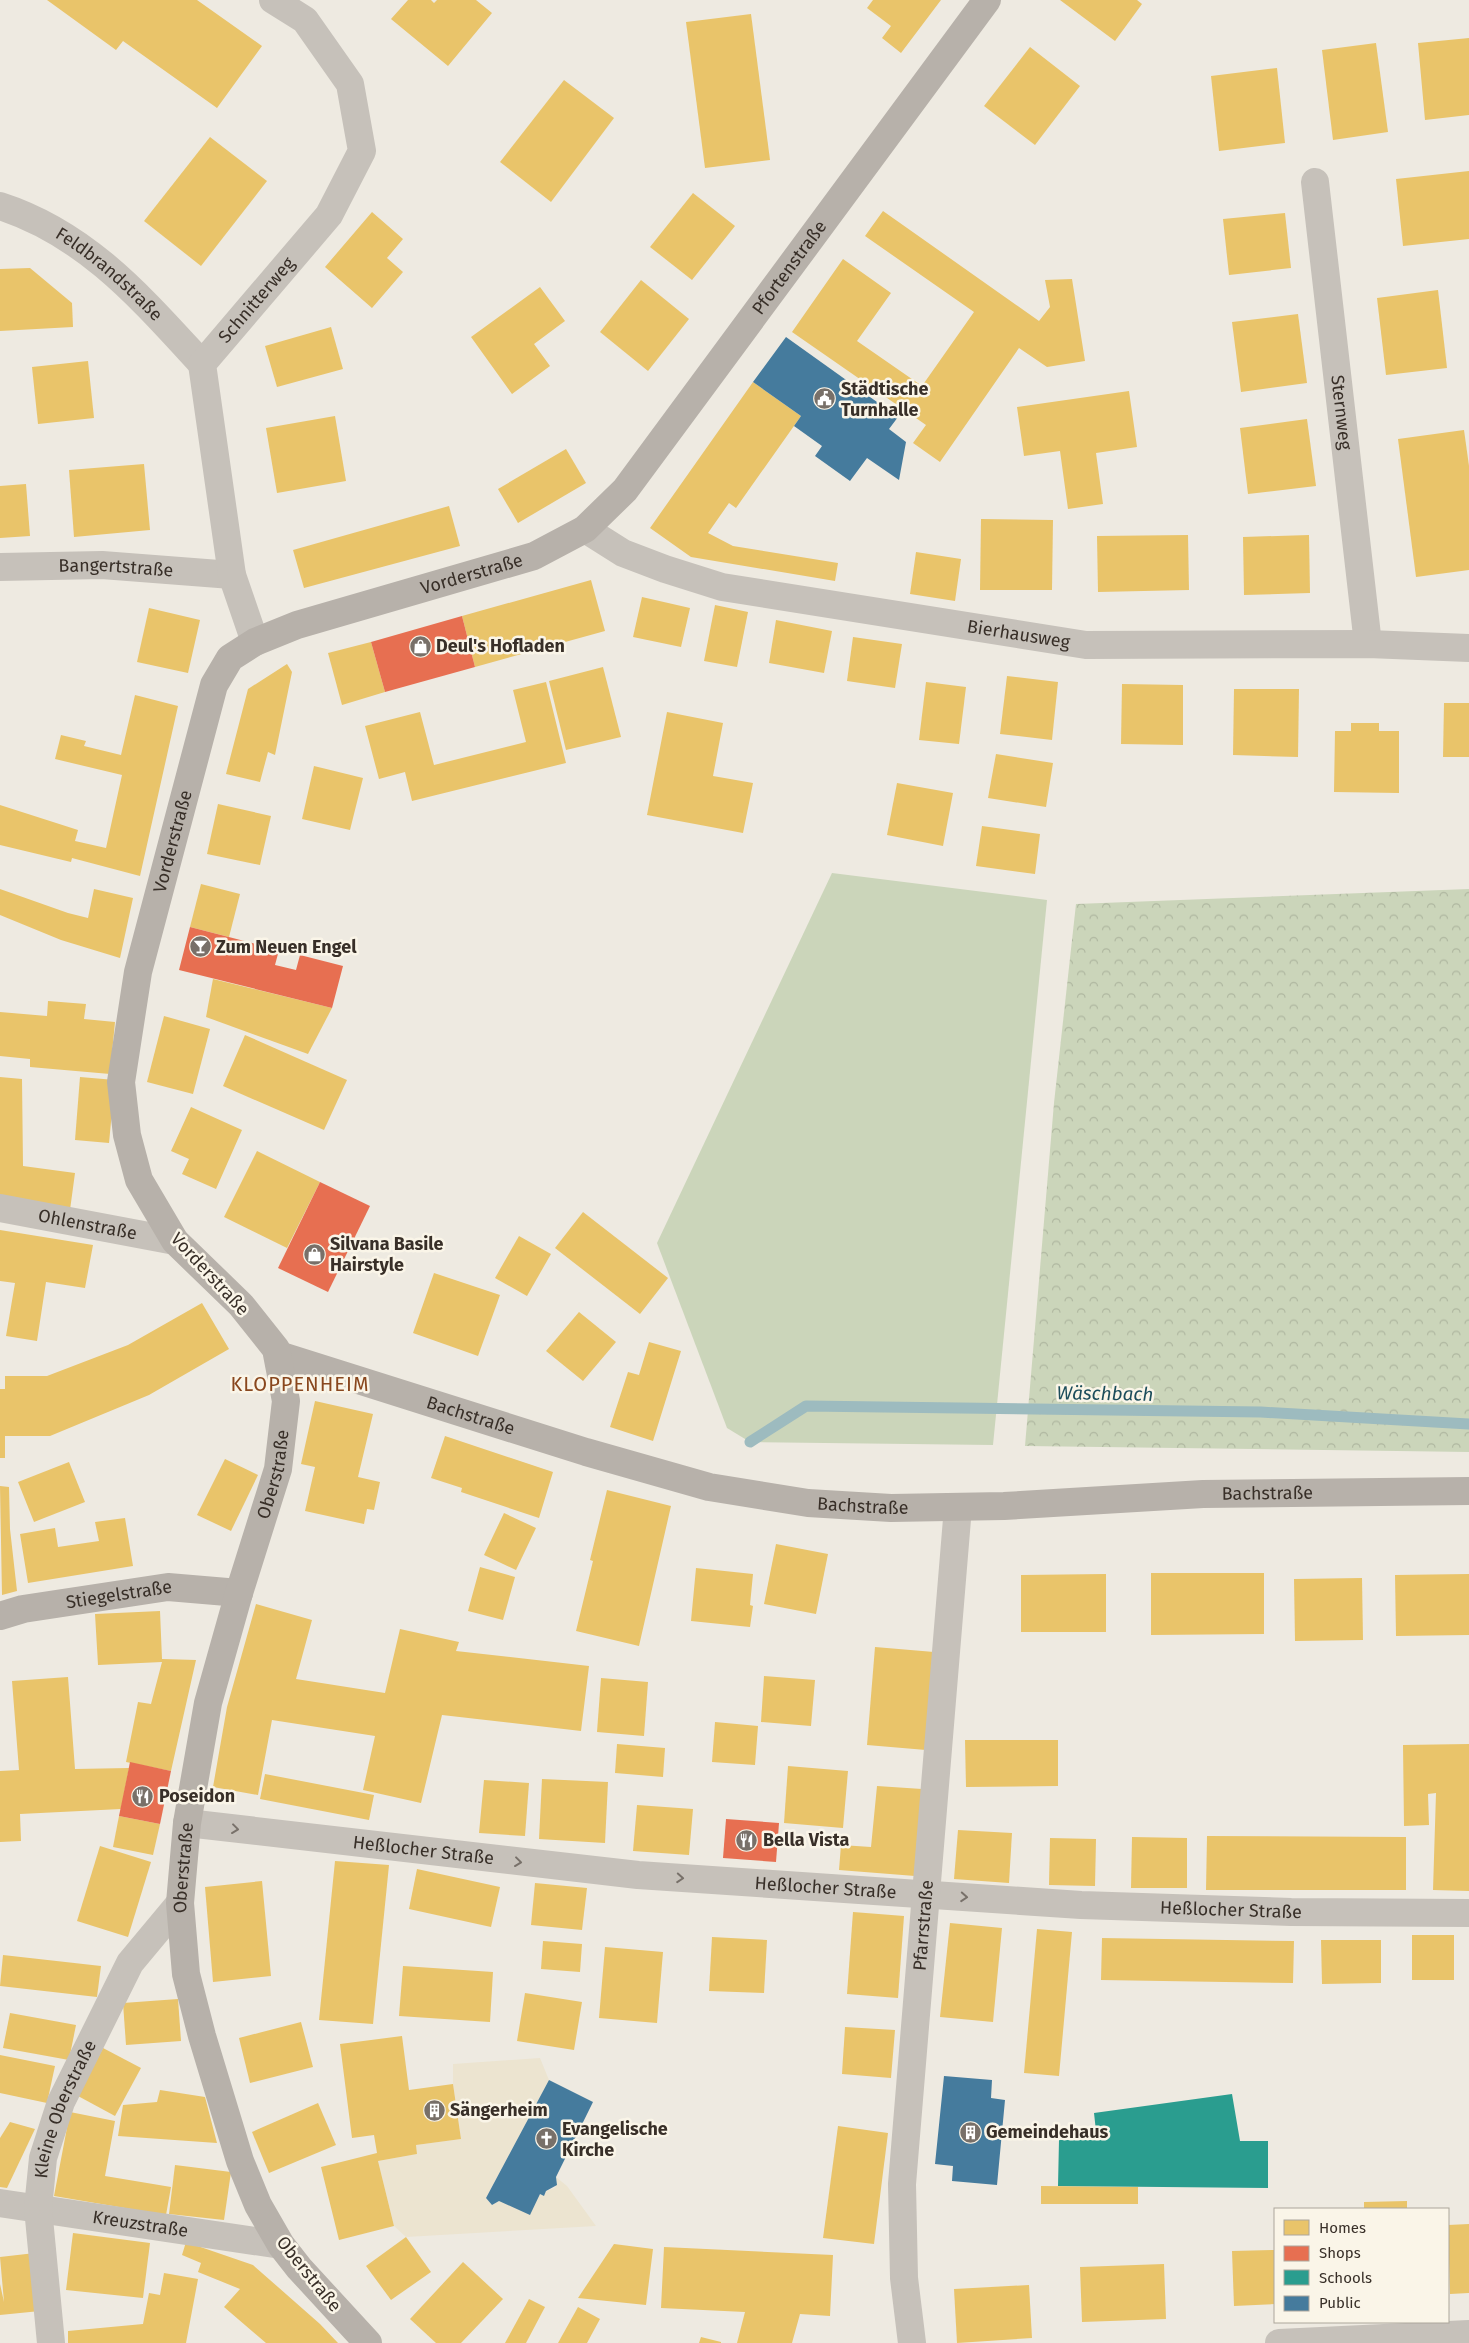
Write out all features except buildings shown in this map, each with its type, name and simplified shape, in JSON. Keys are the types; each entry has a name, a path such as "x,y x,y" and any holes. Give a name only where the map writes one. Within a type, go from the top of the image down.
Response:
{"street":[{"name":"Schnitterweg","path":"202,364 329,215 362,151 350,84 305,20 273,0"},
{"name":"Pfortenstraße","path":"585,529 625,490 987,0"},
{"name":"Sternweg","path":"1316,182 1368,644"},
{"name":"Feldbrandstraße","path":"0,206 23,213 81,246 138,296 202,364"},
{"path":"202,364 232,575 256,642"},
{"name":"Vorderstraße","path":"279,1354 241,1304 174,1242 139,1180 126,1135 121,1082 138,972 214,685 230,658 256,642 297,625 534,556 585,529"},
{"name":"Bierhausweg","path":"585,529 623,553 665,570 722,587 1086,645 1368,644 1469,648"},
{"name":"Bangertstraße","path":"0,567 102,565 232,575"},
{"name":"Ohlenstraße","path":"0,1208 174,1242"},
{"name":"Bachstraße","path":"279,1354 586,1452 709,1487 808,1503 891,1508 958,1507 1203,1494 1469,1491"},
{"name":"Oberstraße","path":"279,1354 286,1401 278,1469 239,1593 208,1703 187,1824 180,1902 186,1974 220,2100 240,2161 254,2196 281,2245 299,2268 368,2343"},
{"name":"Pfarrstraße","path":"912,2343 904,2278 902,2184 958,1507"},
{"name":"Stiegelstraße","path":"0,1616 23,1609 168,1587 239,1593"},
{"name":"Heßlocher Straße","path":"187,1824 638,1875 926,1895 1081,1905 1291,1912 1469,1913"},
{"name":"Kleine Oberstraße","path":"51,2343 38,2208 43,2158 61,2102 130,1964 180,1902"},
{"name":"Kreuzstraße","path":"0,2203 281,2245"},
{"path":"1279,2343 1469,2334"}],"green space":[{"path":"832,873 1047,900 993,1445 750,1442 727,1428 657,1243"},
{"path":"1469,889 1469,1452 1025,1446 1054,1103 1076,904"}],"shaded area":[{"path":"540,2058 549,2080 486,2198 492,2205 499,2201 540,2194 544,2196 546,2191 555,2188 557,2183 556,2177 567,2186 596,2226 406,2237 394,2226 378,2161 417,2154 416,2145 461,2139 453,2084 453,2064"}],"waterway":[{"name":"Wäschbach","path":"750,1442 806,1406 1261,1412 1469,1424"}],"place":[{"name":"Städtische Turnhalle","path":"825,399"},
{"name":"Deul's Hofladen","path":"420,646"},
{"name":"Zum Neuen Engel","path":"200,947"},
{"name":"Silvana Basile Hairstyle","path":"314,1254"},
{"name":"Poseidon","path":"143,1796"},
{"name":"Bella Vista","path":"747,1840"},
{"name":"Sängerheim","path":"434,2110"},
{"name":"Gemeindehaus","path":"970,2132"},
{"name":"Evangelische Kirche","path":"546,2139"}],"district":[{"name":"KLOPPENHEIM","path":"300,1384"}]}
